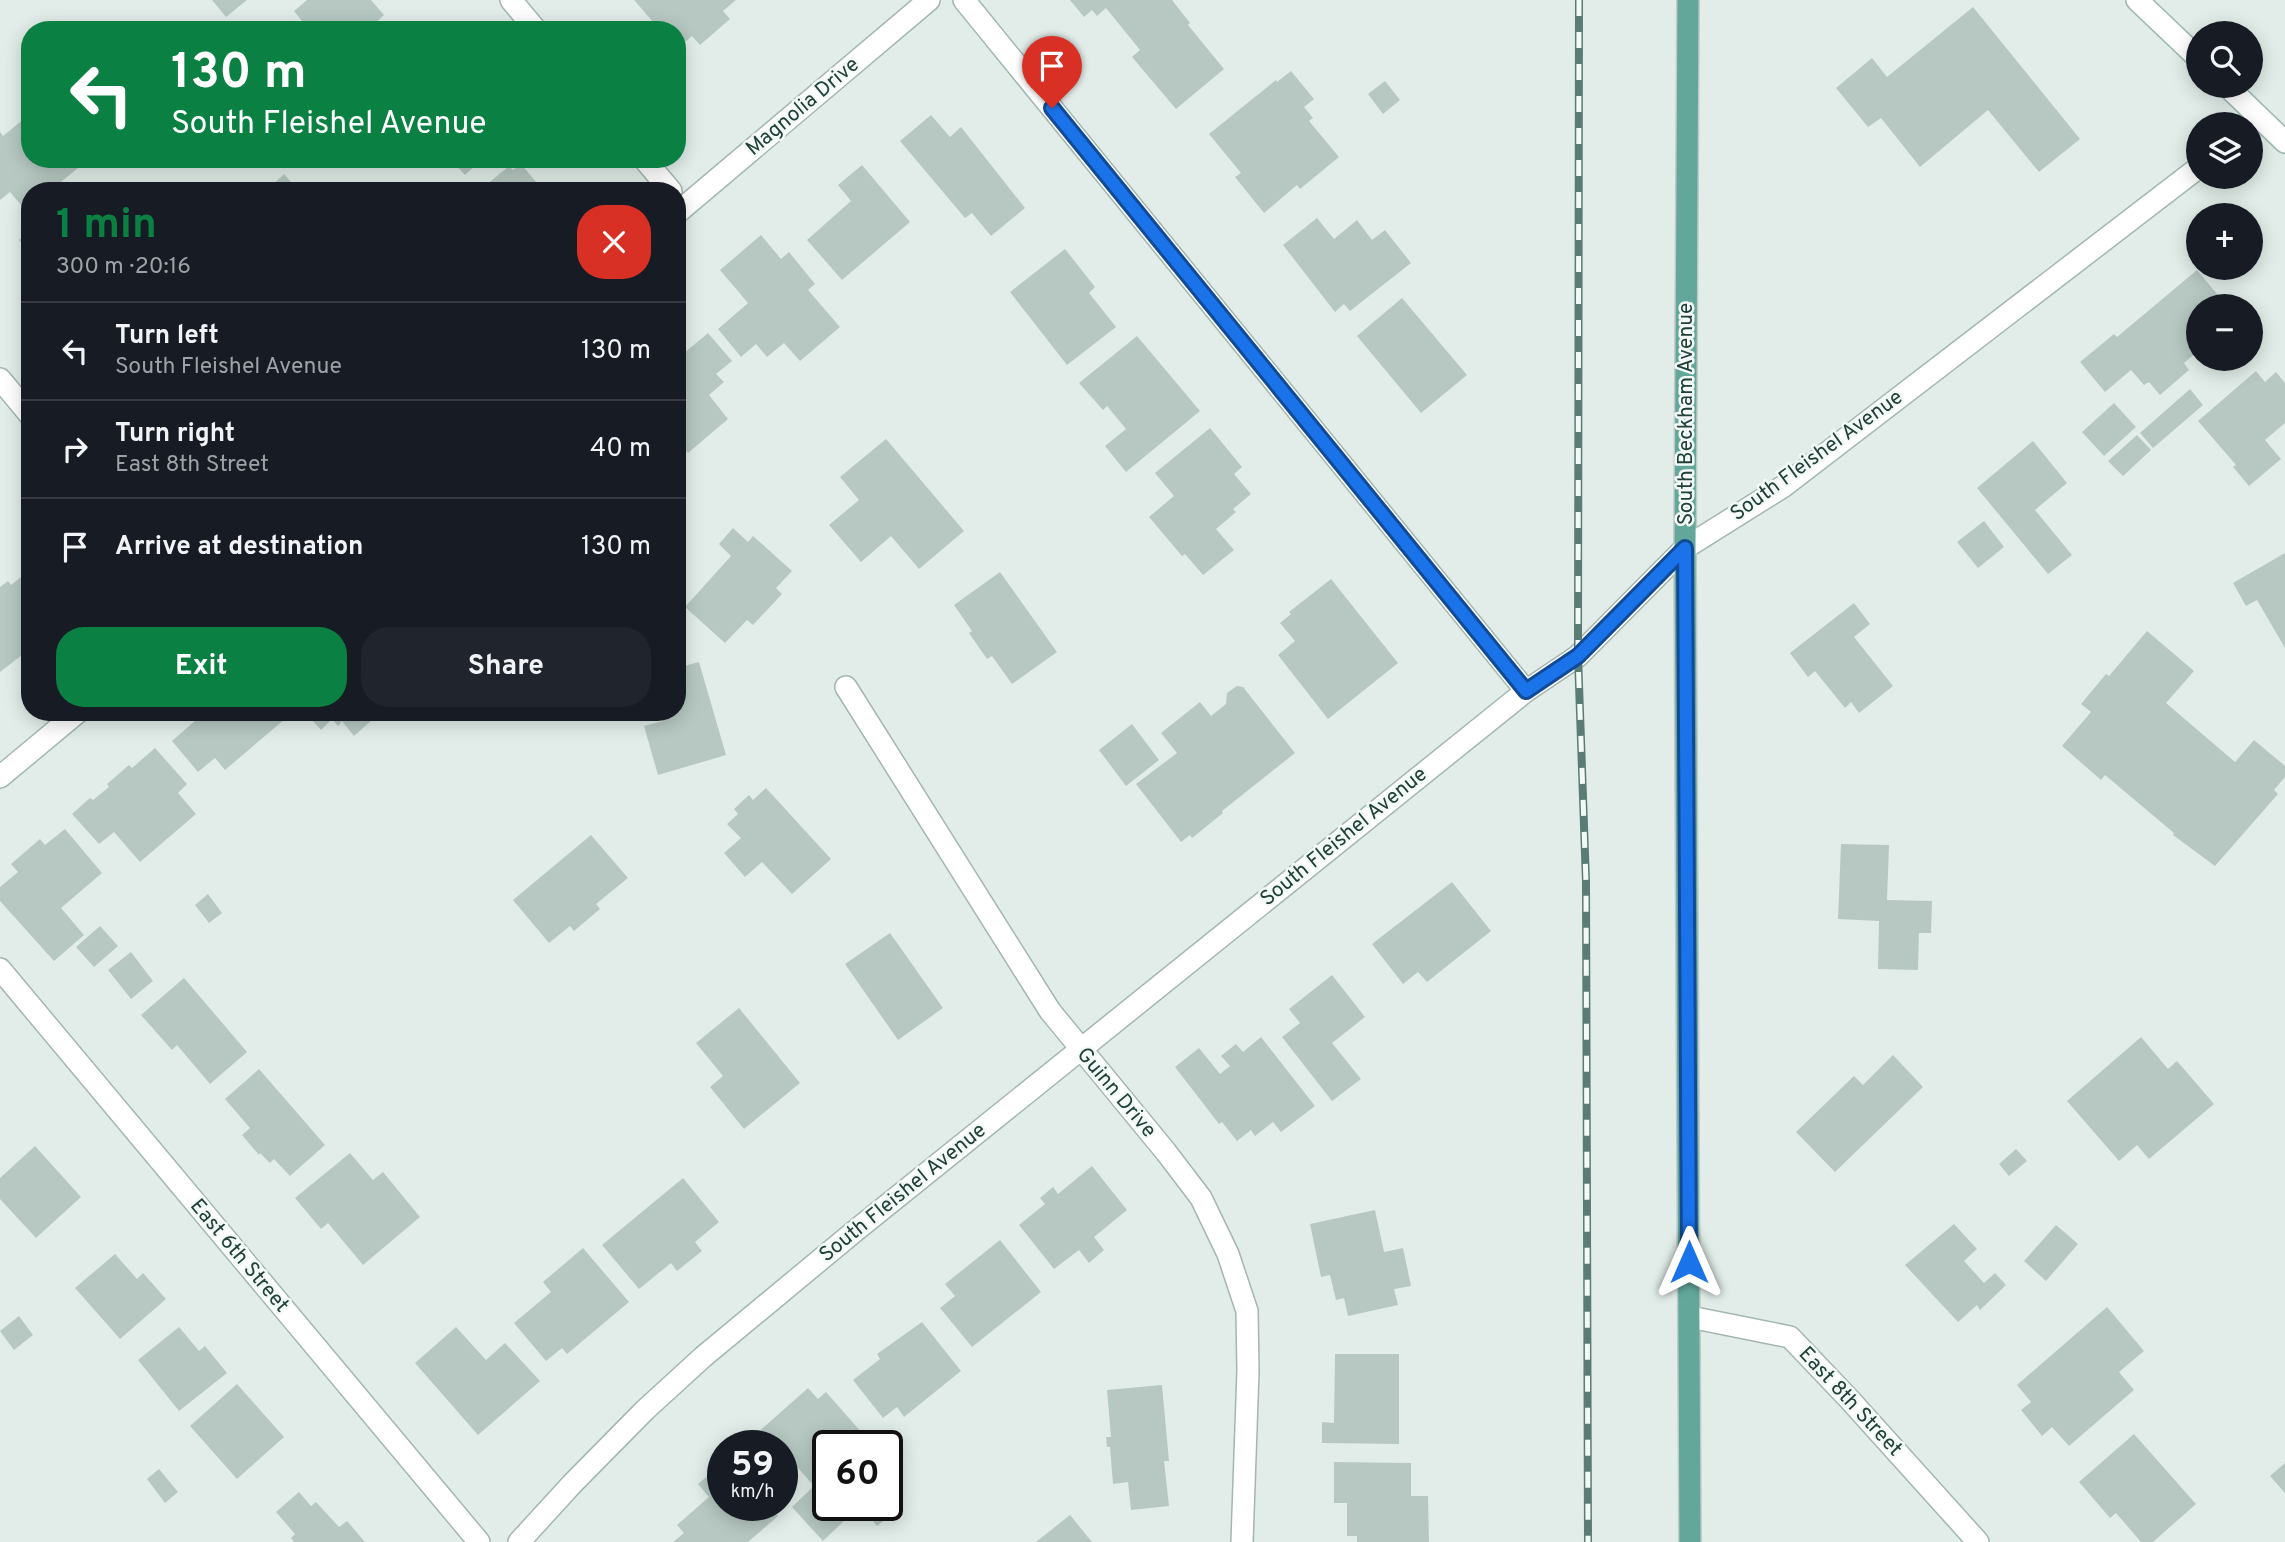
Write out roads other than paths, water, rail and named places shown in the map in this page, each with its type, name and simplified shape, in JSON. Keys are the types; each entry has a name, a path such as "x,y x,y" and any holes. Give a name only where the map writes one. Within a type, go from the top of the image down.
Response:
{"main road":[{"name":"South Beckham Avenue","path":"1688,0 1685,548 1690,1542"}],"street":[{"path":"510,0 528,21"},
{"name":"Magnolia Drive","path":"686,201 929,0"},
{"path":"964,0 1526,691"},
{"path":"2137,0 2186,47"},
{"path":"2236,98 2247,112"},
{"path":"2263,128 2285,142"},
{"path":"652,168 663,182"},
{"name":"South Fleishel Avenue","path":"519,1542 636,1420 703,1357 855,1231 1526,691 1578,656 1685,548 1784,486 2186,177"},
{"path":"0,379 21,404"},
{"name":"Guinn Drive","path":"846,687 1050,1011 1201,1198 1228,1254 1247,1311 1248,1371 1242,1542"},
{"path":"0,777 67,721"},
{"name":"East 6th Street","path":"0,969 479,1542"},
{"name":"East 8th Street","path":"1690,1317 1790,1337 1978,1542"}],"railway":[{"path":"1579,0 1578,656 1586,882 1588,1542"}]}
